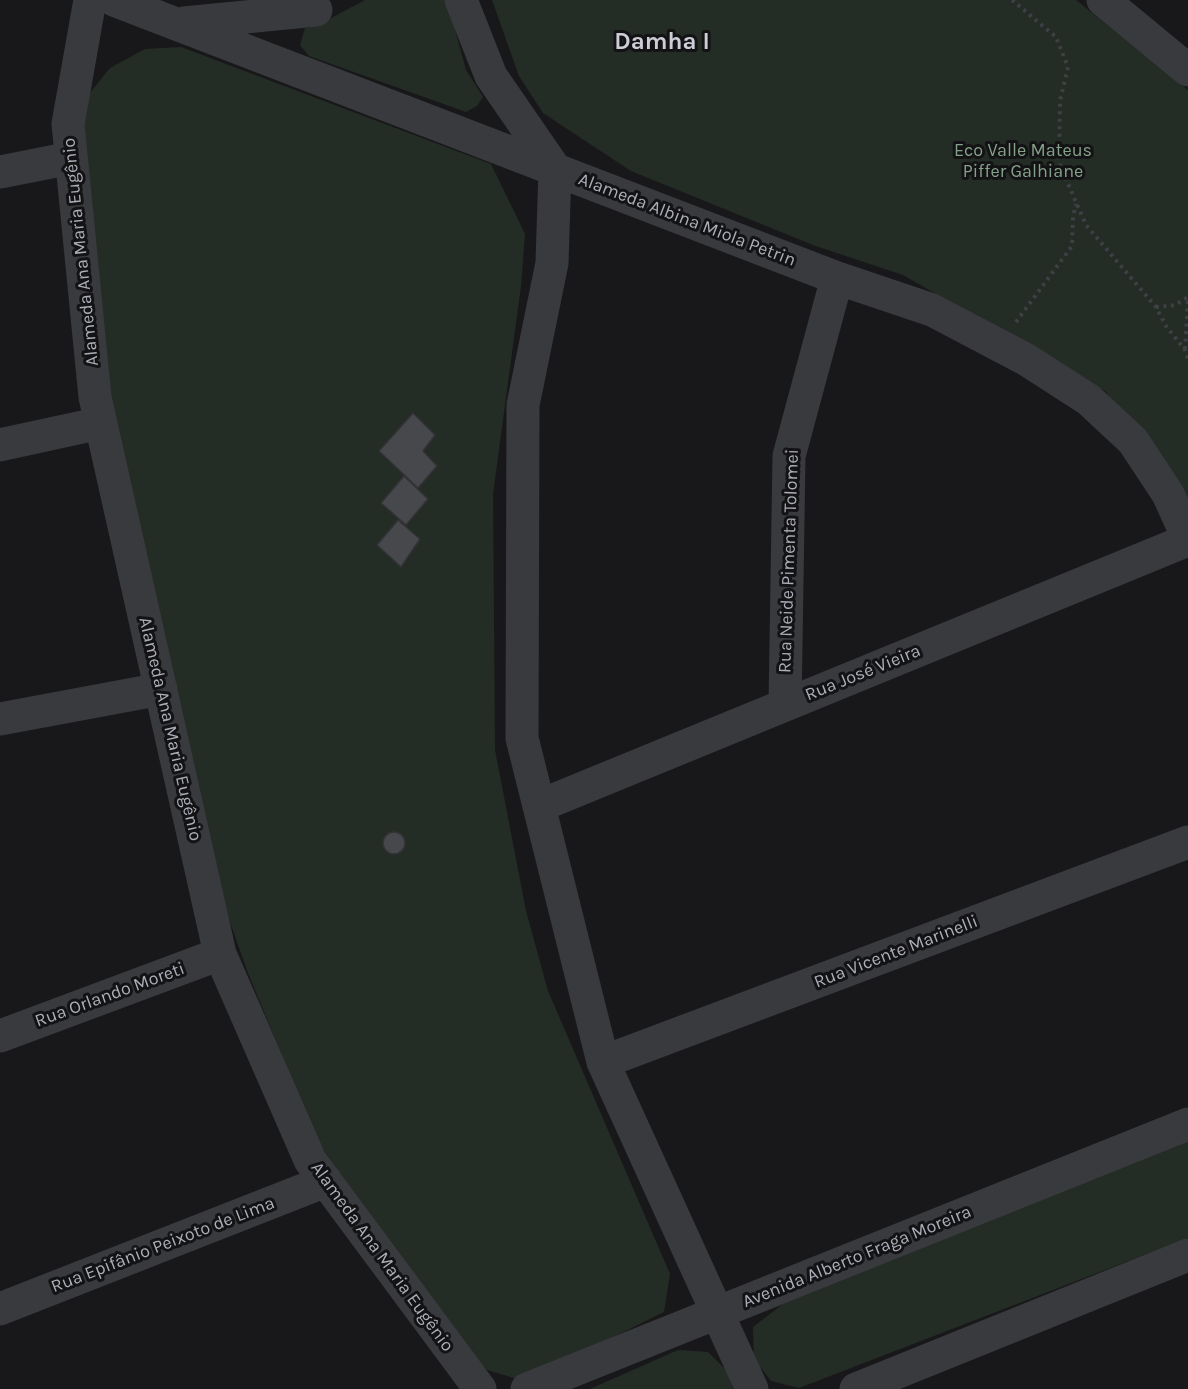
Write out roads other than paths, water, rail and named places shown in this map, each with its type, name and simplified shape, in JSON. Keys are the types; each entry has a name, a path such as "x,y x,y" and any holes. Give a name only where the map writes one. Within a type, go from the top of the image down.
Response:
{"street":[{"name":"Alameda Ana Maria Eugênio","path":"90,0 68,124 95,397 220,954 310,1160 480,1389"},
{"name":"Alameda Albina Miola Petrin","path":"114,0 837,278 932,310 1028,360 1089,400 1133,441 1168,494 1188,539"},
{"path":"461,0 491,76 555,169 552,263 523,405 522,738 603,1062 752,1389"},
{"path":"1103,0 1188,70"},
{"path":"175,23 323,5"},
{"path":"276,62 283,41 294,23 323,5"},
{"path":"0,171 71,158"},
{"name":"Rua Neide Pimenta Tolomei","path":"784,705 789,456 837,278"},
{"path":"0,445 100,423"},
{"name":"Rua José Vieira","path":"539,806 1188,539"},
{"path":"0,719 161,689"},
{"name":"Rua Vicente Marinelli","path":"603,1062 1188,842"},
{"name":"Rua Orlando Moreti","path":"0,1036 220,954"},
{"name":"Avenida Alberto Fraga Moreira","path":"527,1389 1188,1124"},
{"name":"Rua Epifânio Peixoto de Lima","path":"0,1309 326,1181"},
{"path":"856,1389 1188,1255"}],"district":[{"name":"Damha I","path":"662,42"}],"park label":[{"name":"Eco Valle Mateus Piffer Galhiane","path":"1023,161"}]}
